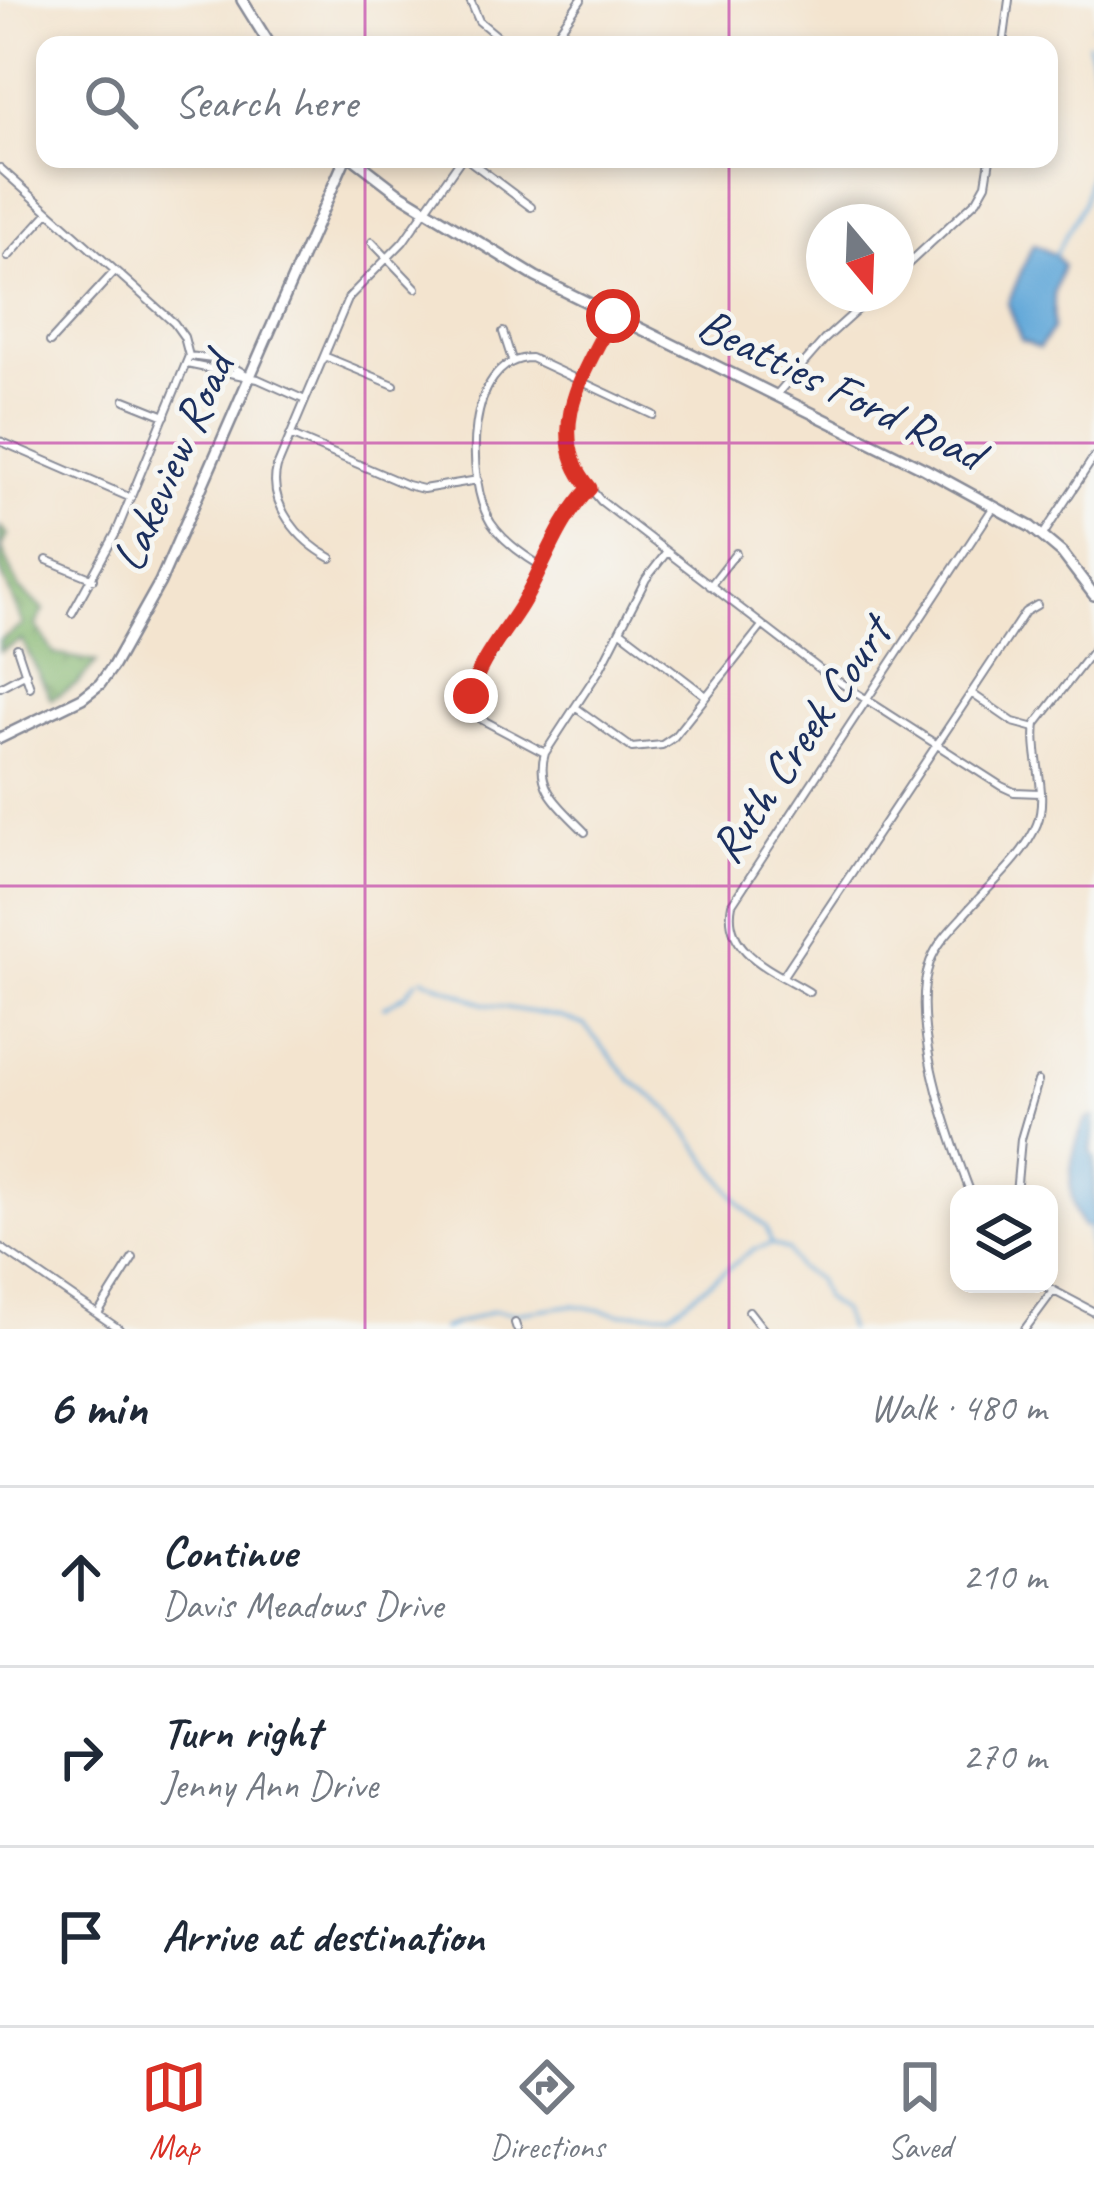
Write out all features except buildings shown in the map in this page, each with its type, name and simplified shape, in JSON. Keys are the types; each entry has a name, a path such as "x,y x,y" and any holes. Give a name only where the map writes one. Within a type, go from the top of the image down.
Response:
{"main road":[{"path":"242,0 264,36"},
{"name":"Lakeview Road","path":"0,738 82,698 113,666 160,582 346,168"},
{"name":"Beatties Ford Road","path":"364,168 536,277 995,506 1043,535 1094,595"}],"street":[{"path":"470,0 479,21 497,36"},
{"path":"555,36 581,0"},
{"path":"1004,36 1009,0"},
{"path":"0,168 174,323 184,337 188,360 130,498 72,614"},
{"path":"331,558 313,546 282,511 274,494 277,467 353,291 406,237 457,168"},
{"path":"476,168 530,207"},
{"path":"914,258 977,200 988,168"},
{"path":"8,257 49,212"},
{"path":"372,242 416,288"},
{"path":"50,342 115,271"},
{"path":"776,395 855,312"},
{"path":"613,316 570,409 569,441 576,467 590,488 826,675 1008,790 1040,793"},
{"path":"503,332 512,360"},
{"path":"324,356 394,385"},
{"path":"541,566 502,538 490,522 478,480 474,436 494,373 512,360 531,358 653,415"},
{"path":"188,360 220,360 305,400"},
{"path":"125,400 164,416"},
{"path":"290,436 424,489 478,480"},
{"path":"0,441 130,498"},
{"path":"1043,535 1094,458"},
{"path":"544,753 488,726 479,718 471,696 476,674 524,600 568,513 590,488"},
{"name":"Ruth Creek Court","path":"809,992 739,945 730,926 732,904 995,506"},
{"path":"585,832 546,790 541,766 544,753 621,631 646,579 667,552"},
{"path":"710,586 736,554"},
{"path":"47,560 93,578"},
{"path":"783,976 1025,612 1036,604"},
{"path":"574,707 632,748 646,749 674,737 762,626"},
{"path":"621,631 706,696"},
{"path":"17,648 30,687"},
{"path":"968,1185 946,1126 932,1066 926,1030 928,969 947,934 1034,830 1040,793 1034,728 1094,649"},
{"path":"0,687 26,673"},
{"path":"971,693 1013,722 1034,728"},
{"path":"1017,1185 1021,1139 1038,1081"},
{"path":"0,1247 119,1329"},
{"path":"98,1314 133,1258"},
{"path":"1025,1329 1052,1293"},
{"path":"1057,1293 1094,1312"},
{"path":"749,1311 764,1329"}],"green space":[{"path":"0,527 8,535 1,547 19,588 44,610 36,625 54,654 97,662 76,685 51,699 22,640 0,651 0,640 23,625 0,569"}],"water":[{"path":"1033,244 1055,255 1063,265 1054,292 1053,329 1039,348 1021,340 1008,303"},
{"path":"1094,1117 1094,1227 1082,1226 1076,1213 1071,1172 1076,1144 1087,1119"}],"waterway":[{"path":"1088,43 1094,73"},
{"path":"1055,255 1084,202 1094,153"},
{"path":"423,978 484,1004 584,1025 631,1080 671,1111 742,1206 766,1227 771,1242"},
{"path":"384,1007 406,994 417,980"},
{"path":"1088,1226 1093,1301"},
{"path":"442,1329 494,1311 573,1305 621,1314 671,1312 754,1249 772,1244 788,1250 798,1268 817,1279 824,1298 841,1310 848,1329"}],"route":[{"path":"471,696 476,674 524,600 568,513 590,488 571,453 570,409 613,316"}]}
